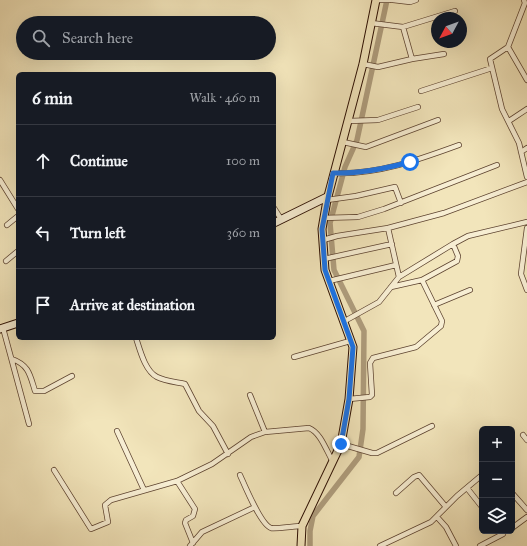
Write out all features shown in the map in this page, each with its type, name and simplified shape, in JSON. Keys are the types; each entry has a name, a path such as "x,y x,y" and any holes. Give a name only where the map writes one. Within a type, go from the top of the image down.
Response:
{"main road":[{"path":"301,546 302,526 333,462 344,446 353,347 343,322 332,280 325,270 327,258 325,240 326,218 342,142 375,24 376,0"}],"street":[{"path":"376,0 390,0"},
{"path":"394,0 410,2 416,0"},
{"path":"525,3 508,46 491,57 492,68 502,109 509,121 521,152 527,177"},
{"path":"375,24 403,27 454,11"},
{"path":"403,27 412,59"},
{"path":"508,46 527,80"},
{"path":"363,64 378,67 412,59 444,54"},
{"path":"421,91 492,68"},
{"path":"349,121 378,120 418,107"},
{"path":"509,121 527,109"},
{"path":"342,142 360,146 374,144 438,120"},
{"path":"336,173 353,174 404,164 459,145"},
{"path":"521,152 527,148"},
{"path":"326,218 358,217 401,203 416,195 497,165"},
{"path":"0,180 16,206"},
{"path":"325,240 337,236 388,228 444,213 527,182"},
{"path":"276,222 329,199 356,196 394,187 401,203"},
{"path":"276,211 282,219"},
{"path":"7,225 16,218"},
{"path":"343,322 379,302 399,277 453,244 468,236 527,222"},
{"path":"388,228 399,277"},
{"path":"527,228 521,274 527,290"},
{"path":"327,258 392,244"},
{"path":"391,287 422,280 457,261 458,256 453,244"},
{"path":"6,261 16,253"},
{"path":"332,280 342,276 396,265"},
{"path":"349,399 370,397 372,395 371,360 416,347 439,330 442,321 422,280"},
{"path":"434,305 470,290"},
{"path":"16,324 1,328 12,359 29,424"},
{"path":"137,340 145,362 152,374 159,378 185,384 199,411 213,426 228,454"},
{"path":"294,357 350,340"},
{"path":"12,359 22,362 30,375 35,391 44,391 72,376"},
{"path":"250,395 265,432"},
{"path":"344,446 372,454 382,452 432,426"},
{"path":"54,470 91,529 108,522 105,505 106,502 177,481 228,454 252,437 265,432 309,428 318,433 333,462"},
{"path":"116,431 144,490"},
{"path":"523,435 527,440"},
{"path":"240,475 255,507 267,526 272,529 302,526"},
{"path":"396,493 414,477 419,475 446,507"},
{"path":"380,546 415,531 437,517 446,507 479,478"},
{"path":"177,481 195,509 193,516 186,520 185,523 192,545"},
{"path":"467,488 479,503"},
{"path":"515,496 527,510"},
{"path":"192,545 202,532 255,507"},
{"path":"437,517 446,527 456,546"},
{"path":"515,526 527,517"},
{"path":"480,546 501,534"}],"waterway":[{"path":"310,546 310,531 313,516 359,457 363,429 364,331 334,270 330,223 345,167 357,140 387,0"}],"route":[{"path":"341,444 349,399 353,347 325,270 322,229 333,173 353,174 410,162"}]}
